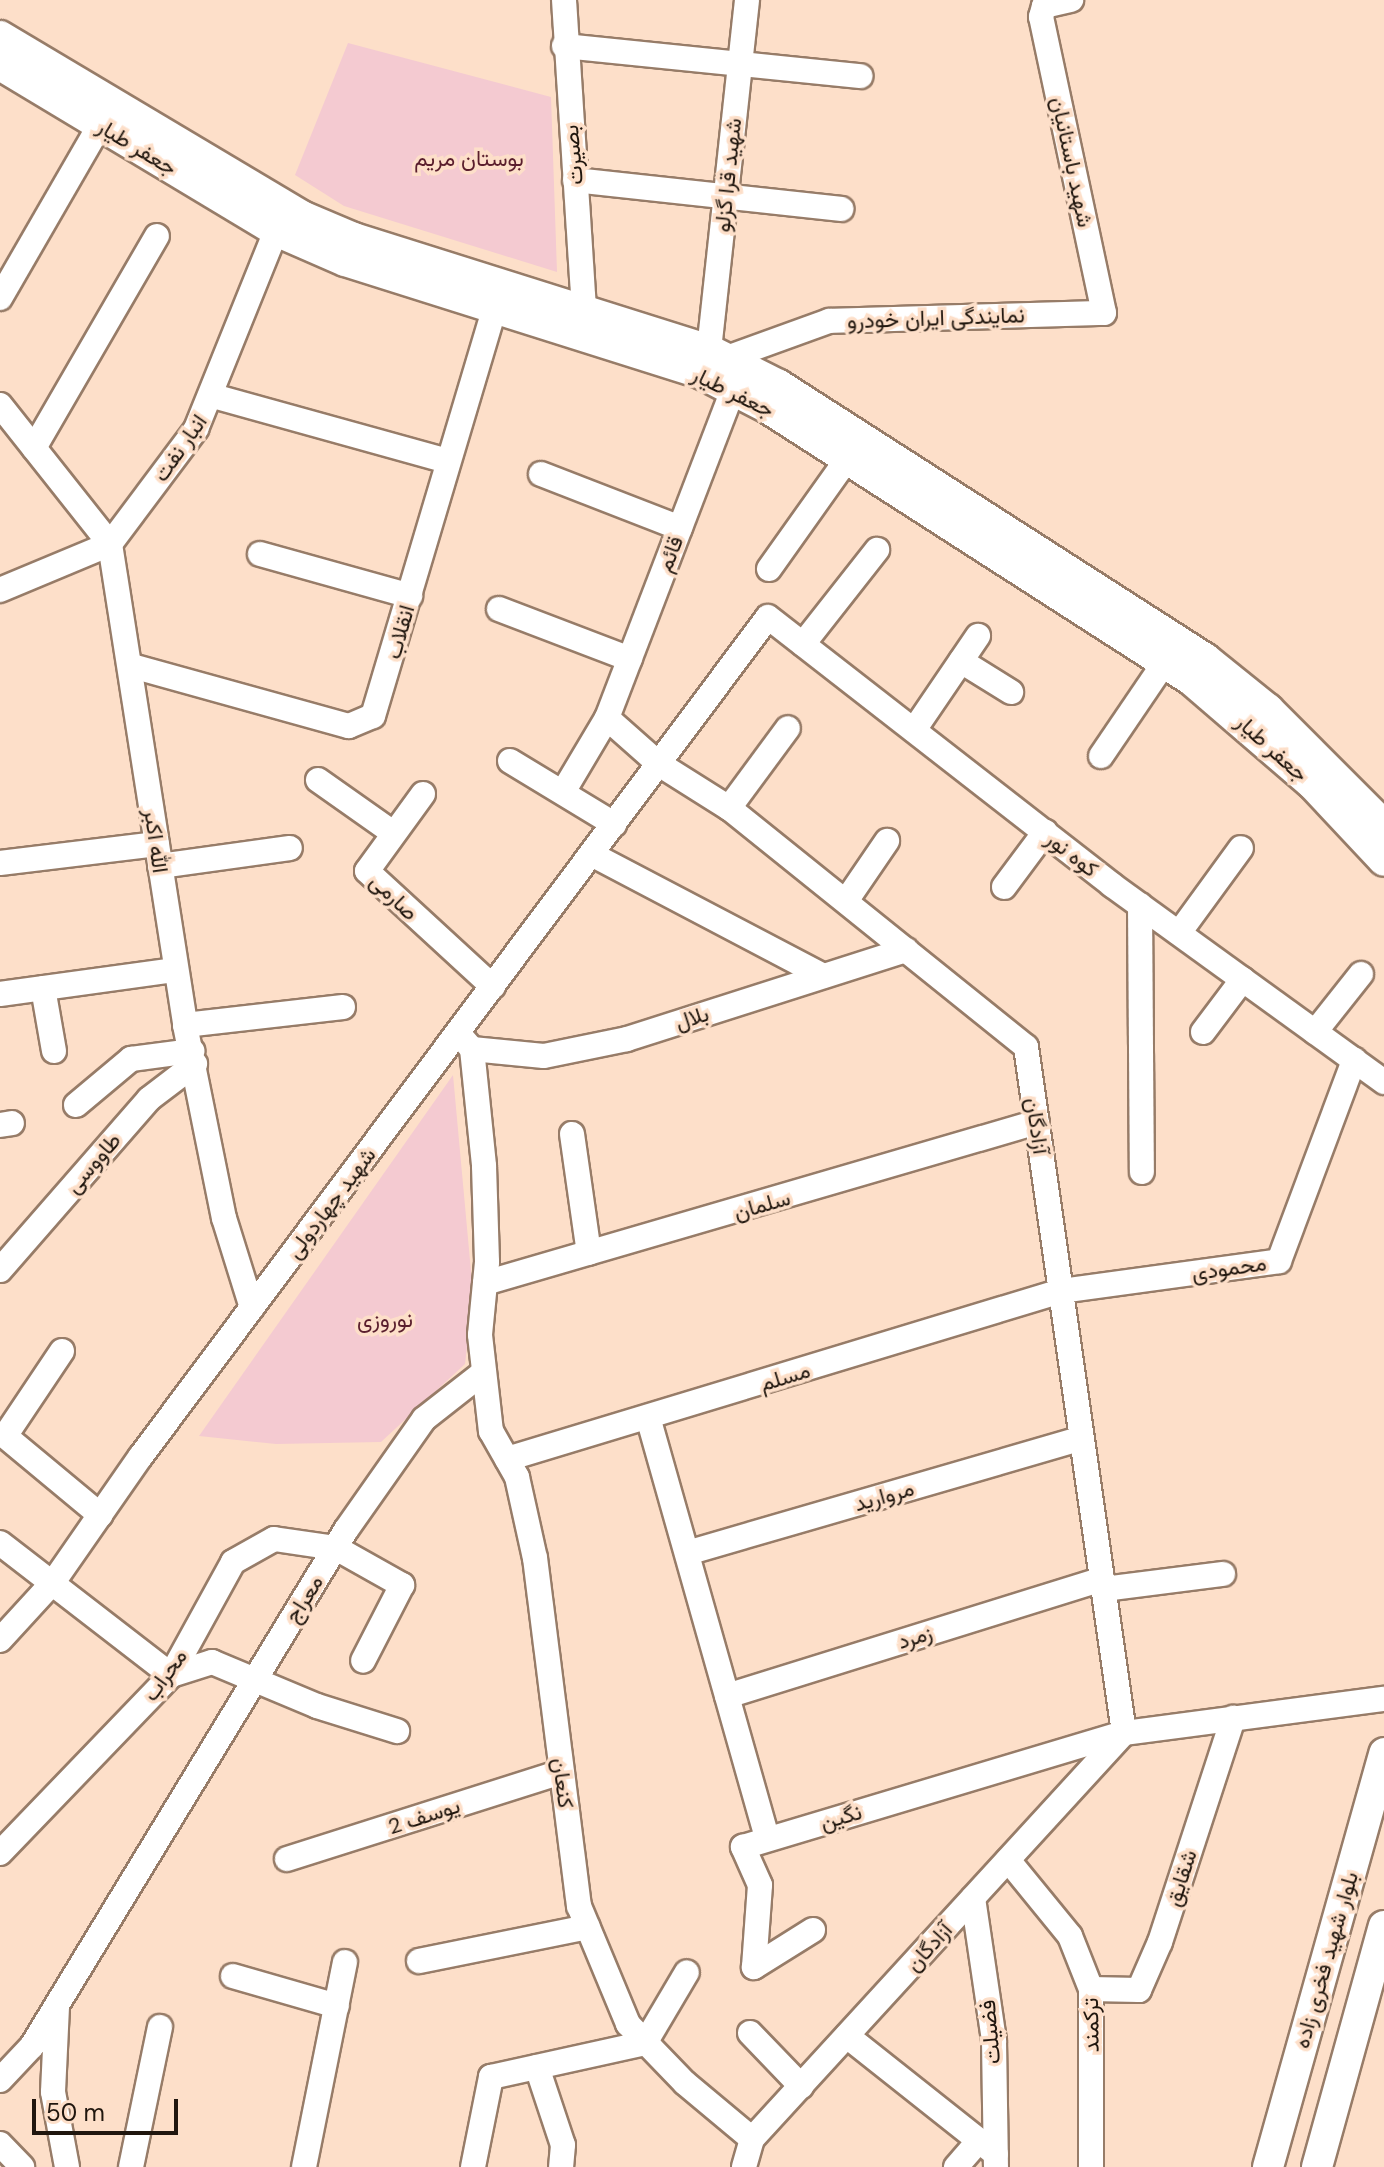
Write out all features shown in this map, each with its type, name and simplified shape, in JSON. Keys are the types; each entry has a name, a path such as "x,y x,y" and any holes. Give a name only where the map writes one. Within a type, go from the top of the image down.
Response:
{"main road":[{"name":"جعفر طیار","path":"0,36 345,261 495,306 733,389 848,458 1165,662 1252,727 1383,859"},
{"name":"جعفر طیار","path":"0,65 100,125 284,221 354,238 584,309 718,354 779,385 1206,659 1329,766 1384,825"},
{"name":"بلوار شهید فخری زاده","path":"1268,2167 1384,1753"},
{"path":"1317,2167 1384,1926"}],"street":[{"name":"بصیرت","path":"564,0 564,46 584,309"},
{"name":"شهید قرا گزلو","path":"718,354 727,194 747,0"},
{"name":"شهید باستانیان","path":"1071,0 1041,11 1104,313"},
{"path":"564,46 860,76"},
{"path":"0,298 100,125"},
{"path":"575,180 727,194 841,209"},
{"name":"انبار نفت","path":"110,544 196,429 213,396 284,221"},
{"path":"34,448 157,236"},
{"name":"انقلاب","path":"132,666 356,725 376,710 495,306"},
{"name":"نمایندگی ایران خودرو","path":"718,354 829,321 1104,313"},
{"name":"قائم","path":"563,792 607,718 733,389"},
{"path":"213,396 448,461"},
{"name":"الله اکبر","path":"1,408 110,544 132,666 185,1025 224,1218 252,1308"},
{"path":"769,569 848,458"},
{"path":"541,474 680,528"},
{"path":"0,590 110,544"},
{"path":"803,644 877,550"},
{"path":"260,554 410,596"},
{"path":"499,609 630,659"},
{"name":"کوه نور","path":"768,617 1140,905 1384,1082"},
{"name":"شهید چهاردولی","path":"0,1640 54,1581 252,1308 465,1041 493,987 768,617"},
{"path":"914,730 978,636"},
{"path":"961,661 1011,692"},
{"path":"1101,756 1165,662"},
{"name":"آزادگان","path":"607,718 659,764 729,808 1026,1047 1124,1733 752,2139 744,2167"},
{"path":"729,808 788,728"},
{"path":"510,761 614,824"},
{"path":"318,780 393,833"},
{"name":"صارمی","path":"423,794 368,863 371,878 493,987"},
{"path":"1004,887 1045,832"},
{"path":"846,901 887,841"},
{"path":"0,863 290,848"},
{"path":"1179,933 1241,848"},
{"path":"593,855 823,976"},
{"path":"1140,905 1142,1172"},
{"name":"بلال","path":"465,1041 544,1056 627,1039 906,950"},
{"path":"0,994 175,970"},
{"path":"1315,1032 1361,974"},
{"path":"1203,1032 1243,979"},
{"path":"43,988 54,1051"},
{"path":"185,1025 343,1007"},
{"path":"465,1041 484,1166 485,1283 480,1335 484,1372"},
{"path":"76,1105 131,1059 194,1058"},
{"name":"طاووسی","path":"0,1270 149,1099 194,1058"},
{"name":"محمودی","path":"1061,1291 1279,1261 1354,1060"},
{"name":"سلمان","path":"485,1283 1037,1122"},
{"path":"572,1134 589,1253"},
{"name":"مسلم","path":"507,1459 1061,1291"},
{"path":"62,1351 5,1436 100,1515"},
{"name":"کنعان","path":"484,1372 491,1431 517,1477 535,1558 579,1906 628,2024 752,2139"},
{"name":"معراج","path":"67,2167 53,2092 58,2001 336,1548 424,1419 484,1372"},
{"path":"648,1417 767,1838 743,1847 760,1885 754,1967 813,1930"},
{"name":"مروارید","path":"687,1553 1082,1438"},
{"name":"محراب","path":"0,1853 171,1675 233,1562 274,1539 336,1548"},
{"path":"0,1543 54,1581 171,1675 212,1662 397,1731"},
{"path":"336,1548 402,1585 363,1661"},
{"name":"زمرد","path":"727,1696 1103,1584 1223,1574"},
{"path":"1124,1733 1384,1699"},
{"name":"شقایق","path":"1091,1989 1139,1990 1160,1942 1233,1718"},
{"name":"نگین","path":"767,1838 1124,1733"},
{"name":"یوسف 2","path":"287,1859 562,1772"},
{"name":"ترکمند","path":"1008,1860 1070,1936 1091,1989 1091,2167"},
{"name":"فضیلت","path":"973,1898 994,2041 990,2154"},
{"path":"419,1961 588,1927"},
{"path":"304,2167 345,1962"},
{"path":"473,2167 491,2077 645,2043 687,1972"},
{"path":"233,1976 337,2006"},
{"path":"0,2080 32,2046 58,2001"},
{"path":"131,2167 160,2027"},
{"path":"750,2033 801,2086"},
{"path":"847,2036 990,2154 956,2167"},
{"path":"537,2067 563,2145 561,2167"},
{"path":"0,2144 22,2167"}],"green space":[{"name":"بوستان مریم","path":"348,43 551,97 557,272 344,206 295,175"},
{"name":"نوروزی","path":"453,1075 473,1293 465,1364 381,1442 276,1444 199,1436"}]}
